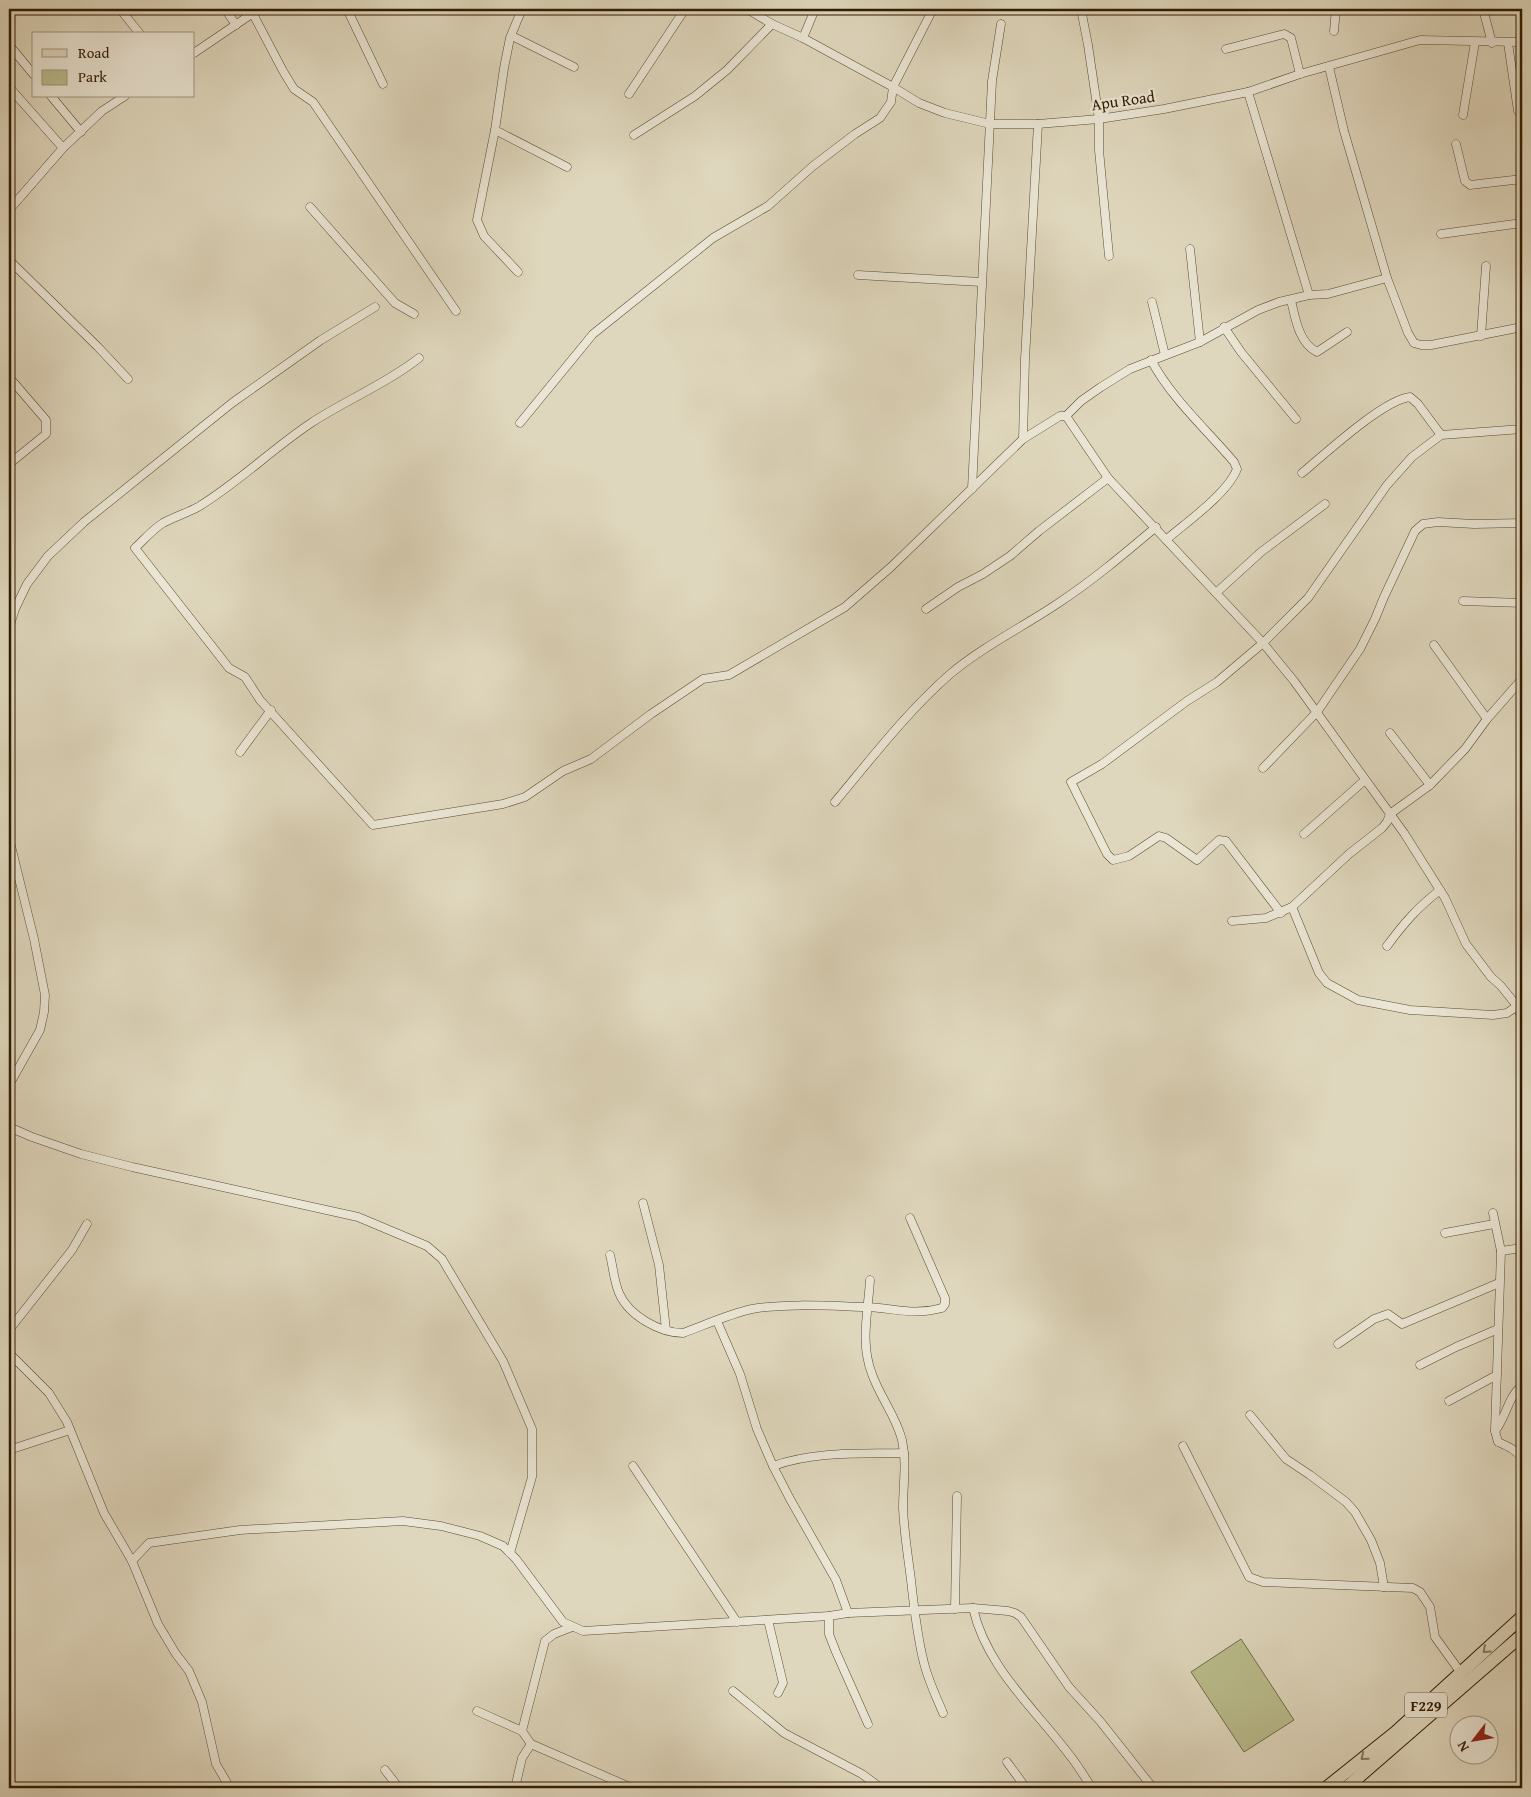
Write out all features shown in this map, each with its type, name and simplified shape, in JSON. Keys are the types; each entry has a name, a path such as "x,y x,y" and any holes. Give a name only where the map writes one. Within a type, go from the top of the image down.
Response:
{"main road":[{"name":"F229","path":"1326,1788 1396,1732 1522,1617"},
{"name":"F229","path":"1346,1788 1522,1635"}],"street":[{"path":"120,9 138,32"},
{"path":"225,9 236,25"},
{"path":"347,9 383,84"},
{"path":"518,272 484,236 477,220 496,130 504,68 512,36 522,9"},
{"path":"629,94 685,9"},
{"name":"Apu Road","path":"747,9 893,87 919,103 945,113 990,124 1038,124 1164,109 1248,92 1300,74 1420,40 1492,43 1522,42"},
{"path":"803,38 816,9"},
{"path":"520,423 593,334 713,238 768,206 813,166 855,134 880,118 891,102 893,87 933,9"},
{"path":"1081,9 1099,118 1099,150 1109,256"},
{"path":"1334,31 1336,9"},
{"path":"1483,9 1492,43"},
{"path":"195,52 256,11 283,71 294,89 313,102 456,310"},
{"path":"634,135 695,96 727,70 772,24"},
{"path":"972,489 992,81 1001,24"},
{"path":"1226,49 1284,34 1291,38 1300,74"},
{"path":"512,36 574,67"},
{"path":"1462,115 1475,42"},
{"path":"1508,42 1518,111"},
{"path":"9,45 32,73"},
{"path":"1329,67 1344,131 1387,278 1408,333 1414,343 1431,345 1522,327"},
{"path":"9,87 63,148"},
{"path":"1248,92 1309,296"},
{"path":"53,98 80,132"},
{"path":"9,210 63,148 102,111 122,98"},
{"path":"1023,439 1025,359 1038,124"},
{"path":"496,130 567,167"},
{"path":"1456,144 1465,182 1470,185 1522,179"},
{"path":"310,207 395,303 414,314"},
{"path":"1441,234 1522,223"},
{"path":"1190,249 1200,342"},
{"path":"9,260 98,346 128,379"},
{"path":"1481,336 1486,266"},
{"path":"858,275 981,282"},
{"path":"419,358 380,384 341,404 311,424 274,450 241,477 197,507 162,524 135,548 229,668 245,677 260,700 373,825 503,804 525,797 563,771 591,759 651,714 703,679 728,675 845,606 891,567 1023,439 1060,416 1066,416 1101,387 1130,369 1200,342 1258,310 1278,302 1343,290 1387,278"},
{"path":"1291,300 1297,322 1310,349 1316,352 1322,350 1347,332"},
{"path":"1152,302 1166,355"},
{"path":"9,628 26,584 48,556 84,522 232,403 321,340 376,307"},
{"path":"1224,328 1241,352 1296,419"},
{"path":"1151,360 1166,384 1234,462 1237,469 1234,477 1219,494 1167,539"},
{"path":"9,377 46,420 46,434 9,464"},
{"path":"1302,473 1381,410 1404,398 1410,397 1418,404 1441,435"},
{"path":"1066,416 1108,478 1276,657 1390,814 1440,890 1466,944 1520,1012"},
{"path":"1281,913 1226,841 1219,840 1197,860 1166,838 1159,836 1129,856 1113,860 1107,854 1071,782 1102,764 1187,701 1217,682 1263,643 1308,598 1387,485 1412,457 1441,435 1522,429"},
{"path":"926,609 958,587 983,574 1010,556 1039,531 1069,510 1108,478"},
{"path":"1216,593 1261,552 1325,504"},
{"path":"1262,768 1317,712 1360,649 1415,531 1423,524 1438,522 1474,524 1522,523"},
{"path":"834,802 919,703 951,674 1016,628 1055,605 1097,576 1156,527"},
{"path":"1463,601 1522,602"},
{"path":"1434,645 1487,719"},
{"path":"1232,921 1266,918 1292,907 1350,854 1382,828 1390,814 1430,785 1465,749 1487,719 1522,680"},
{"path":"240,752 271,710"},
{"path":"1390,733 1430,785"},
{"path":"1304,834 1365,780"},
{"path":"9,838 11,858 34,939 45,995 40,1030 9,1085"},
{"path":"1387,946 1404,922 1440,890"},
{"path":"1292,907 1320,973 1327,983 1358,1000 1410,1010 1493,1015 1520,1012"},
{"path":"9,1127 81,1154 358,1217 427,1246 442,1259 503,1360 532,1429 532,1477 510,1553"},
{"path":"643,1203 659,1265 666,1330"},
{"path":"1493,1213 1500,1251 1495,1431 1498,1442 1508,1446 1521,1456 1522,1459"},
{"path":"610,1255 620,1295 638,1316 651,1325 672,1333 683,1333 750,1310 770,1306 868,1307 910,1313 932,1311 942,1308 945,1304 938,1279 910,1218"},
{"path":"9,1330 72,1250 87,1224"},
{"path":"1446,1232 1494,1224"},
{"path":"1500,1251 1522,1248"},
{"path":"870,1280 865,1347 872,1376 897,1425 902,1440 905,1464 903,1507 914,1610 924,1664 943,1713"},
{"path":"1338,1344 1374,1320 1388,1314 1402,1324 1499,1283"},
{"path":"718,1321 740,1374 757,1429 773,1466 836,1580 848,1613"},
{"path":"1420,1365 1498,1329"},
{"path":"9,1353 49,1393 70,1430 104,1513 132,1561 158,1624 189,1671 202,1702 216,1764 230,1788"},
{"path":"1449,1401 1496,1376"},
{"path":"1495,1431 1501,1424 1517,1389 1522,1386"},
{"path":"1250,1415 1286,1460 1346,1502 1355,1512 1371,1540 1380,1563 1384,1586"},
{"path":"9,1450 70,1430"},
{"path":"1183,1446 1249,1577 1263,1582 1413,1588 1420,1592 1430,1606 1435,1637 1461,1673"},
{"path":"773,1466 792,1459 809,1456 904,1453"},
{"path":"633,1466 737,1622"},
{"path":"954,1609 957,1496"},
{"path":"132,1561 149,1544 182,1537 240,1530 403,1521 441,1526 480,1536 503,1546 556,1615 563,1622 583,1631 829,1616 848,1613 973,1608 1008,1611 1021,1617 1068,1687 1100,1721 1153,1788"},
{"path":"973,1608 978,1628 997,1663 1071,1757 1092,1788"},
{"path":"829,1616 829,1634 868,1724"},
{"path":"9,1618 9,1623"},
{"path":"768,1620 783,1683 778,1693"},
{"path":"522,1731 545,1641 554,1634 572,1627"},
{"path":"733,1692 784,1733 862,1774 881,1788"},
{"path":"477,1711 522,1731 531,1744 632,1788"},
{"path":"515,1788 522,1758 531,1744"},
{"path":"1007,1762 1026,1788"},
{"path":"385,1770 399,1788"}],"green space":[{"path":"1241,1639 1294,1720 1244,1752 1191,1672"}]}
